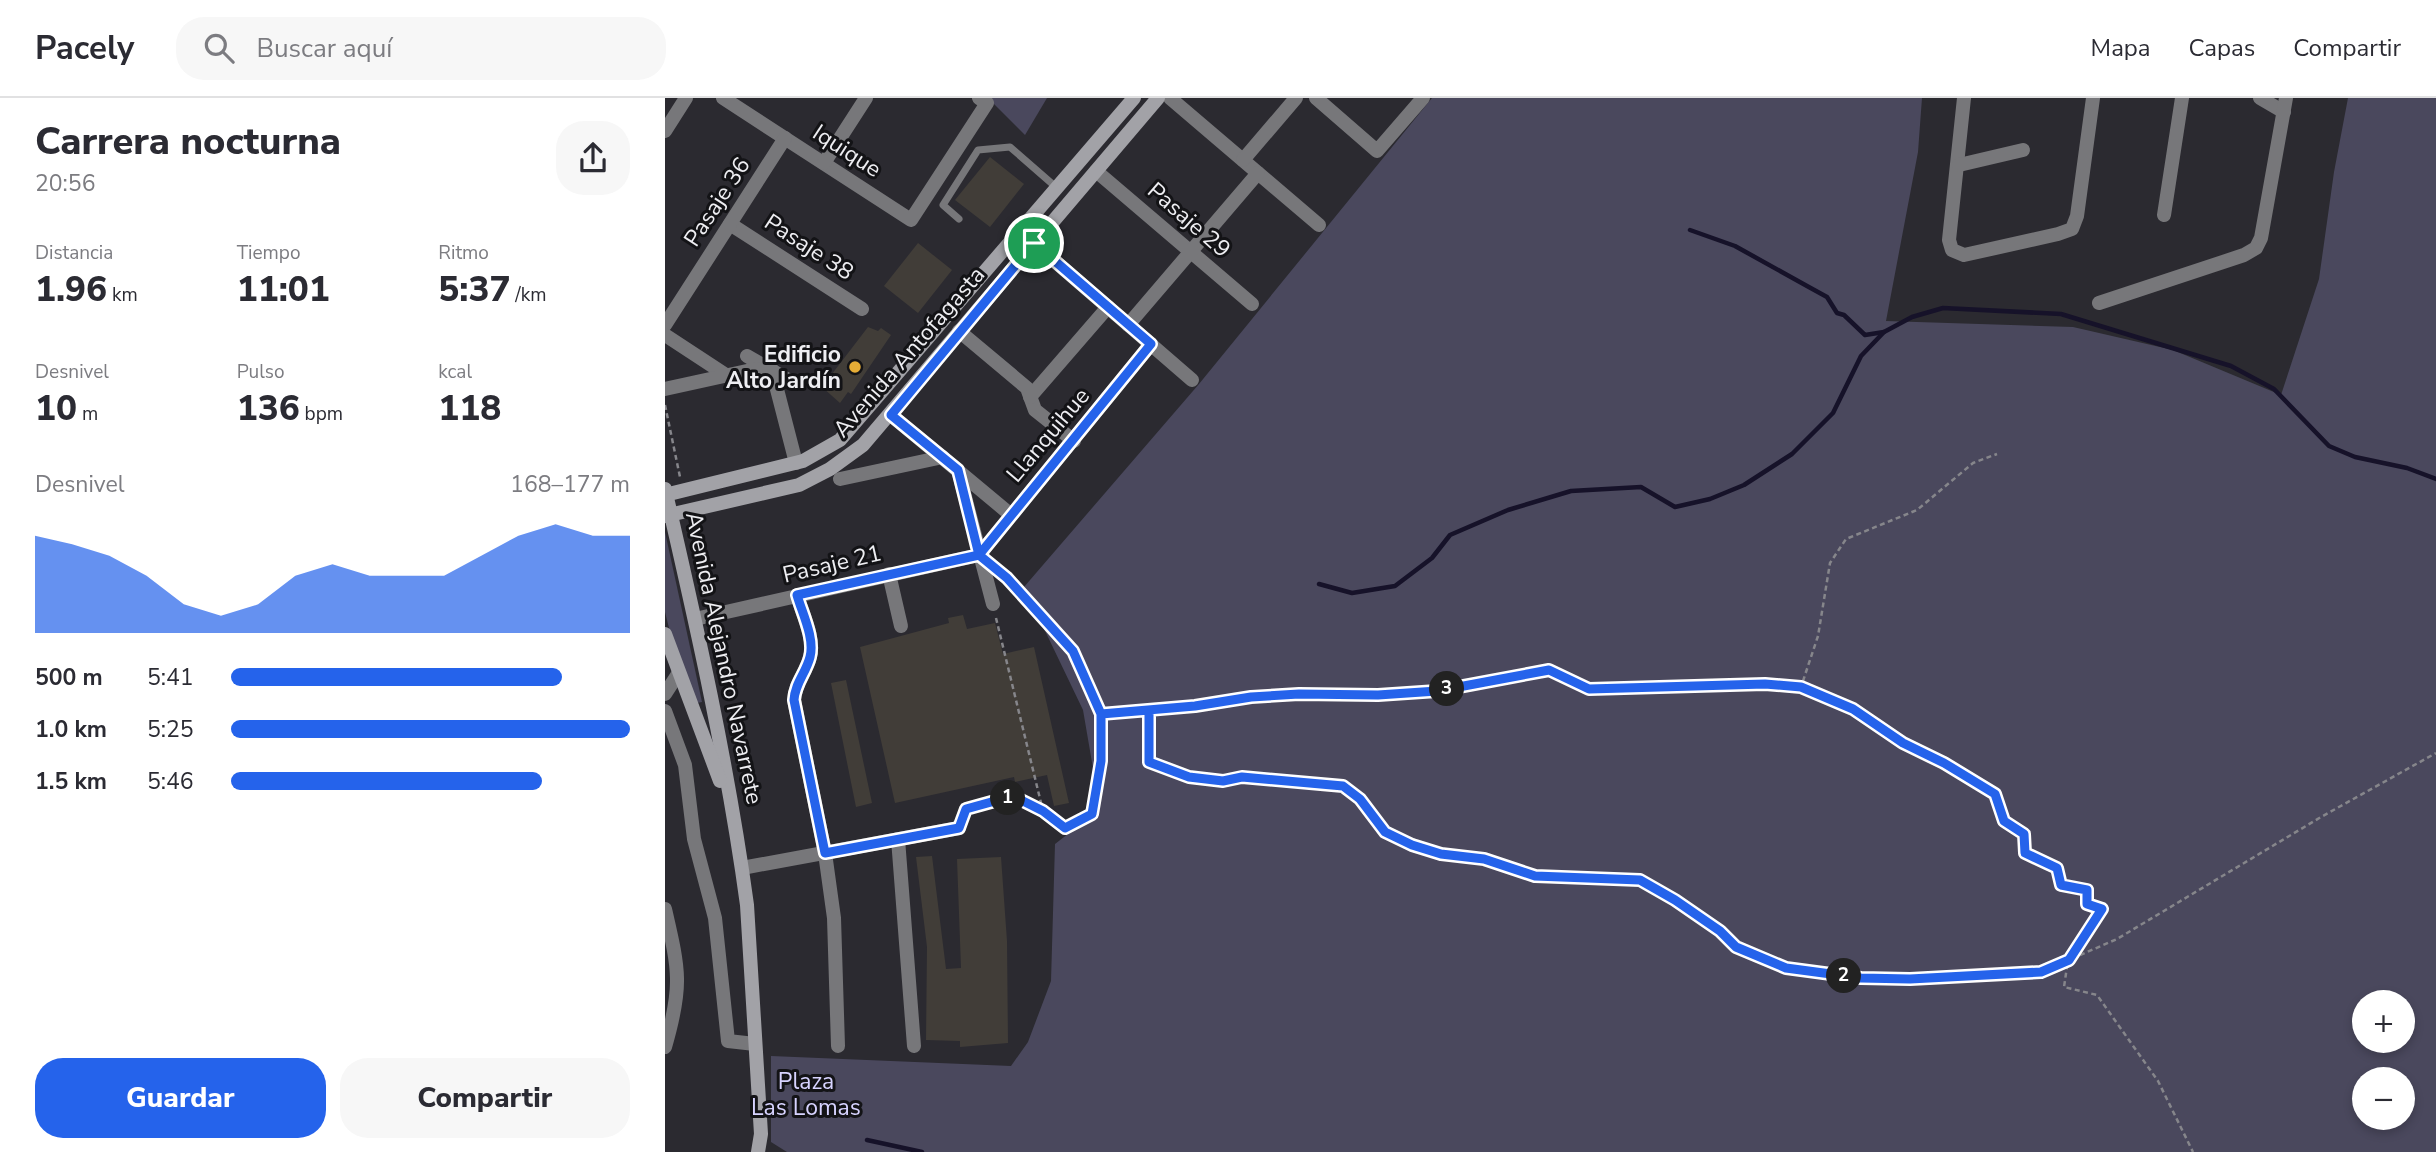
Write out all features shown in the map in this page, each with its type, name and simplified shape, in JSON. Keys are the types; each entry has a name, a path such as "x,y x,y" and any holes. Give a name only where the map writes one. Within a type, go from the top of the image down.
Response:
{"street":[{"path":"665,131 686,98"},
{"name":"Iquique","path":"723,98 911,220 983,101"},
{"path":"824,163 866,98"},
{"name":"Avenida Antofagasta","path":"665,493 796,463 821,453 848,431 1134,98"},
{"name":"Avenida Antofagasta","path":"668,515 785,489 813,479 863,445 1158,98"},
{"path":"1170,98 1319,225"},
{"path":"1243,160 1296,98"},
{"path":"1315,98 1377,151 1423,98"},
{"path":"1964,98 1949,240 1954,252 1964,255 2072,229 2077,216 2093,98"},
{"path":"2164,215 2182,98"},
{"path":"2099,303 2244,255 2256,248 2261,238 2285,105 2260,98"},
{"name":"Pasaje 36","path":"665,325 785,138"},
{"path":"1959,164 2023,150"},
{"name":"Pasaje 29","path":"1096,171 1252,304"},
{"path":"1129,325 1258,173"},
{"name":"Pasaje 38","path":"730,224 862,309"},
{"path":"1021,232 1192,380"},
{"path":"1030,397 1108,307"},
{"path":"959,331 1027,388 1035,410 1075,441"},
{"path":"665,335 726,375"},
{"name":"Llanquihue","path":"979,555 1075,441 1151,344"},
{"path":"747,356 790,381"},
{"path":"665,389 756,369 772,370"},
{"path":"772,370 796,463"},
{"path":"891,415 1011,515"},
{"path":"840,479 943,457"},
{"path":"958,470 993,604"},
{"name":"Avenida Alejandro Navarrete","path":"665,493 668,515 695,619 731,796 742,868 747,905 761,1134 758,1152"},
{"name":"Pasaje 21","path":"695,619 979,555"},
{"path":"889,574 901,625"},
{"path":"797,595 811,645 810,657 795,687 794,700 825,853 834,918 838,1046"},
{"name":"Avenida Alejandro Navarrete","path":"665,634 716,769 736,836"},
{"path":"665,694 678,674"},
{"path":"665,711 685,765 694,839 715,918 728,1041 755,1044"},
{"path":"742,868 959,828"},
{"path":"898,839 913,1046"},
{"path":"665,909 678,964 679,988 665,1047"}],"lane":[{"path":"959,219 943,205 978,150 1010,147 1058,188"}],"path":[{"path":"665,405 683,490"},
{"path":"1801,687 1818,636 1830,563 1846,539 1917,510 1973,463 1997,454"},
{"path":"959,828 966,809 1013,796 1043,811 1065,828 1092,814 1101,761 1101,714 1073,651 1007,578 979,555"},
{"path":"993,604 1043,811"},
{"path":"1101,714 1263,696 1378,695 1437,691 1549,670 1589,689 1765,684 1801,687 1853,709 1903,743 1944,763 1995,794 2004,821 2024,834 2025,853 2057,868 2061,885 2087,890 2087,904 2102,909 2069,960 2064,987 2097,995 2158,1081 2193,1152"},
{"path":"1149,710 1149,762 1189,777 1223,781 1242,777 1343,786 1360,799 1385,832 1412,845 1441,854 1484,859 1535,876 1640,880 1686,907 1720,931 1736,947 1786,968 1861,978 1961,978 2041,972 2116,939 2321,817 2436,753"}],"green space":[{"path":"988,98 1047,98 1025,135"},
{"name":"Plaza Las Lomas","path":"1432,98 1922,98 1918,152 1886,321 2073,327 2173,350 2281,395 2319,279 2334,172 2348,98 2436,98 2436,1152 787,1152 771,1142 771,1056 1011,1066 1028,1042 1051,981 1055,844 1100,809 1083,710 1024,587 1199,384"},
{"path":"665,532 702,702 697,703 673,644 665,612"}],"building":[{"path":"990,157 1024,184 990,227 955,200"},
{"path":"918,243 952,270 918,313 884,286"},
{"name":"Edificio Alto Jardín","path":"868,327 878,331 881,328 891,335 851,394 848,392 840,403 822,387"},
{"path":"963,615 967,629 995,623 1003,654 1034,647 1069,803 1054,806 1047,775 1015,782 1014,777 895,803 860,647 949,623 948,618"},
{"path":"846,680 872,803 856,807 831,683"},
{"path":"932,856 946,969 961,968 957,859 1001,857 1007,941 1008,1043 960,1047 960,1041 926,1040 927,947 916,857"}],"waterway":[{"path":"1690,230 1735,246 1827,297 1837,313 1844,315 1865,335 1884,332"},
{"path":"1319,584 1352,593 1395,586 1432,558 1450,535 1508,510 1571,491 1641,487 1675,507 1710,499 1744,485 1792,454 1833,413 1861,356 1884,332 1912,317 1943,308 2061,314 2231,366 2274,389 2329,446 2355,457 2407,468 2436,479"},
{"path":"867,1140 922,1152"}],"place":[{"name":"Edificio Alto Jardín","path":"855,367"}],"route":[{"path":"1034,243 891,415 958,470 979,555 797,595 811,645 810,657 795,687 794,700 825,853 959,828 966,809 1013,796 1043,811 1065,828 1092,814 1101,761 1101,714 1149,710 1149,762 1189,777 1223,781 1242,777 1343,786 1360,799 1385,832 1412,845 1441,854 1484,859 1535,876 1640,880 1720,931 1736,947 1786,968 1861,978 1961,978 2041,972 2069,960 2102,909 2087,904 2087,890 2061,885 2057,868 2025,853 2024,834 2004,821 1995,794 1944,763 1903,743 1853,709 1801,687 1765,684 1589,689 1549,670 1437,691 1251,697 1195,706 1101,714 1090,684 1073,651 1007,578 979,555 1075,441 1151,344 1034,243"}]}
